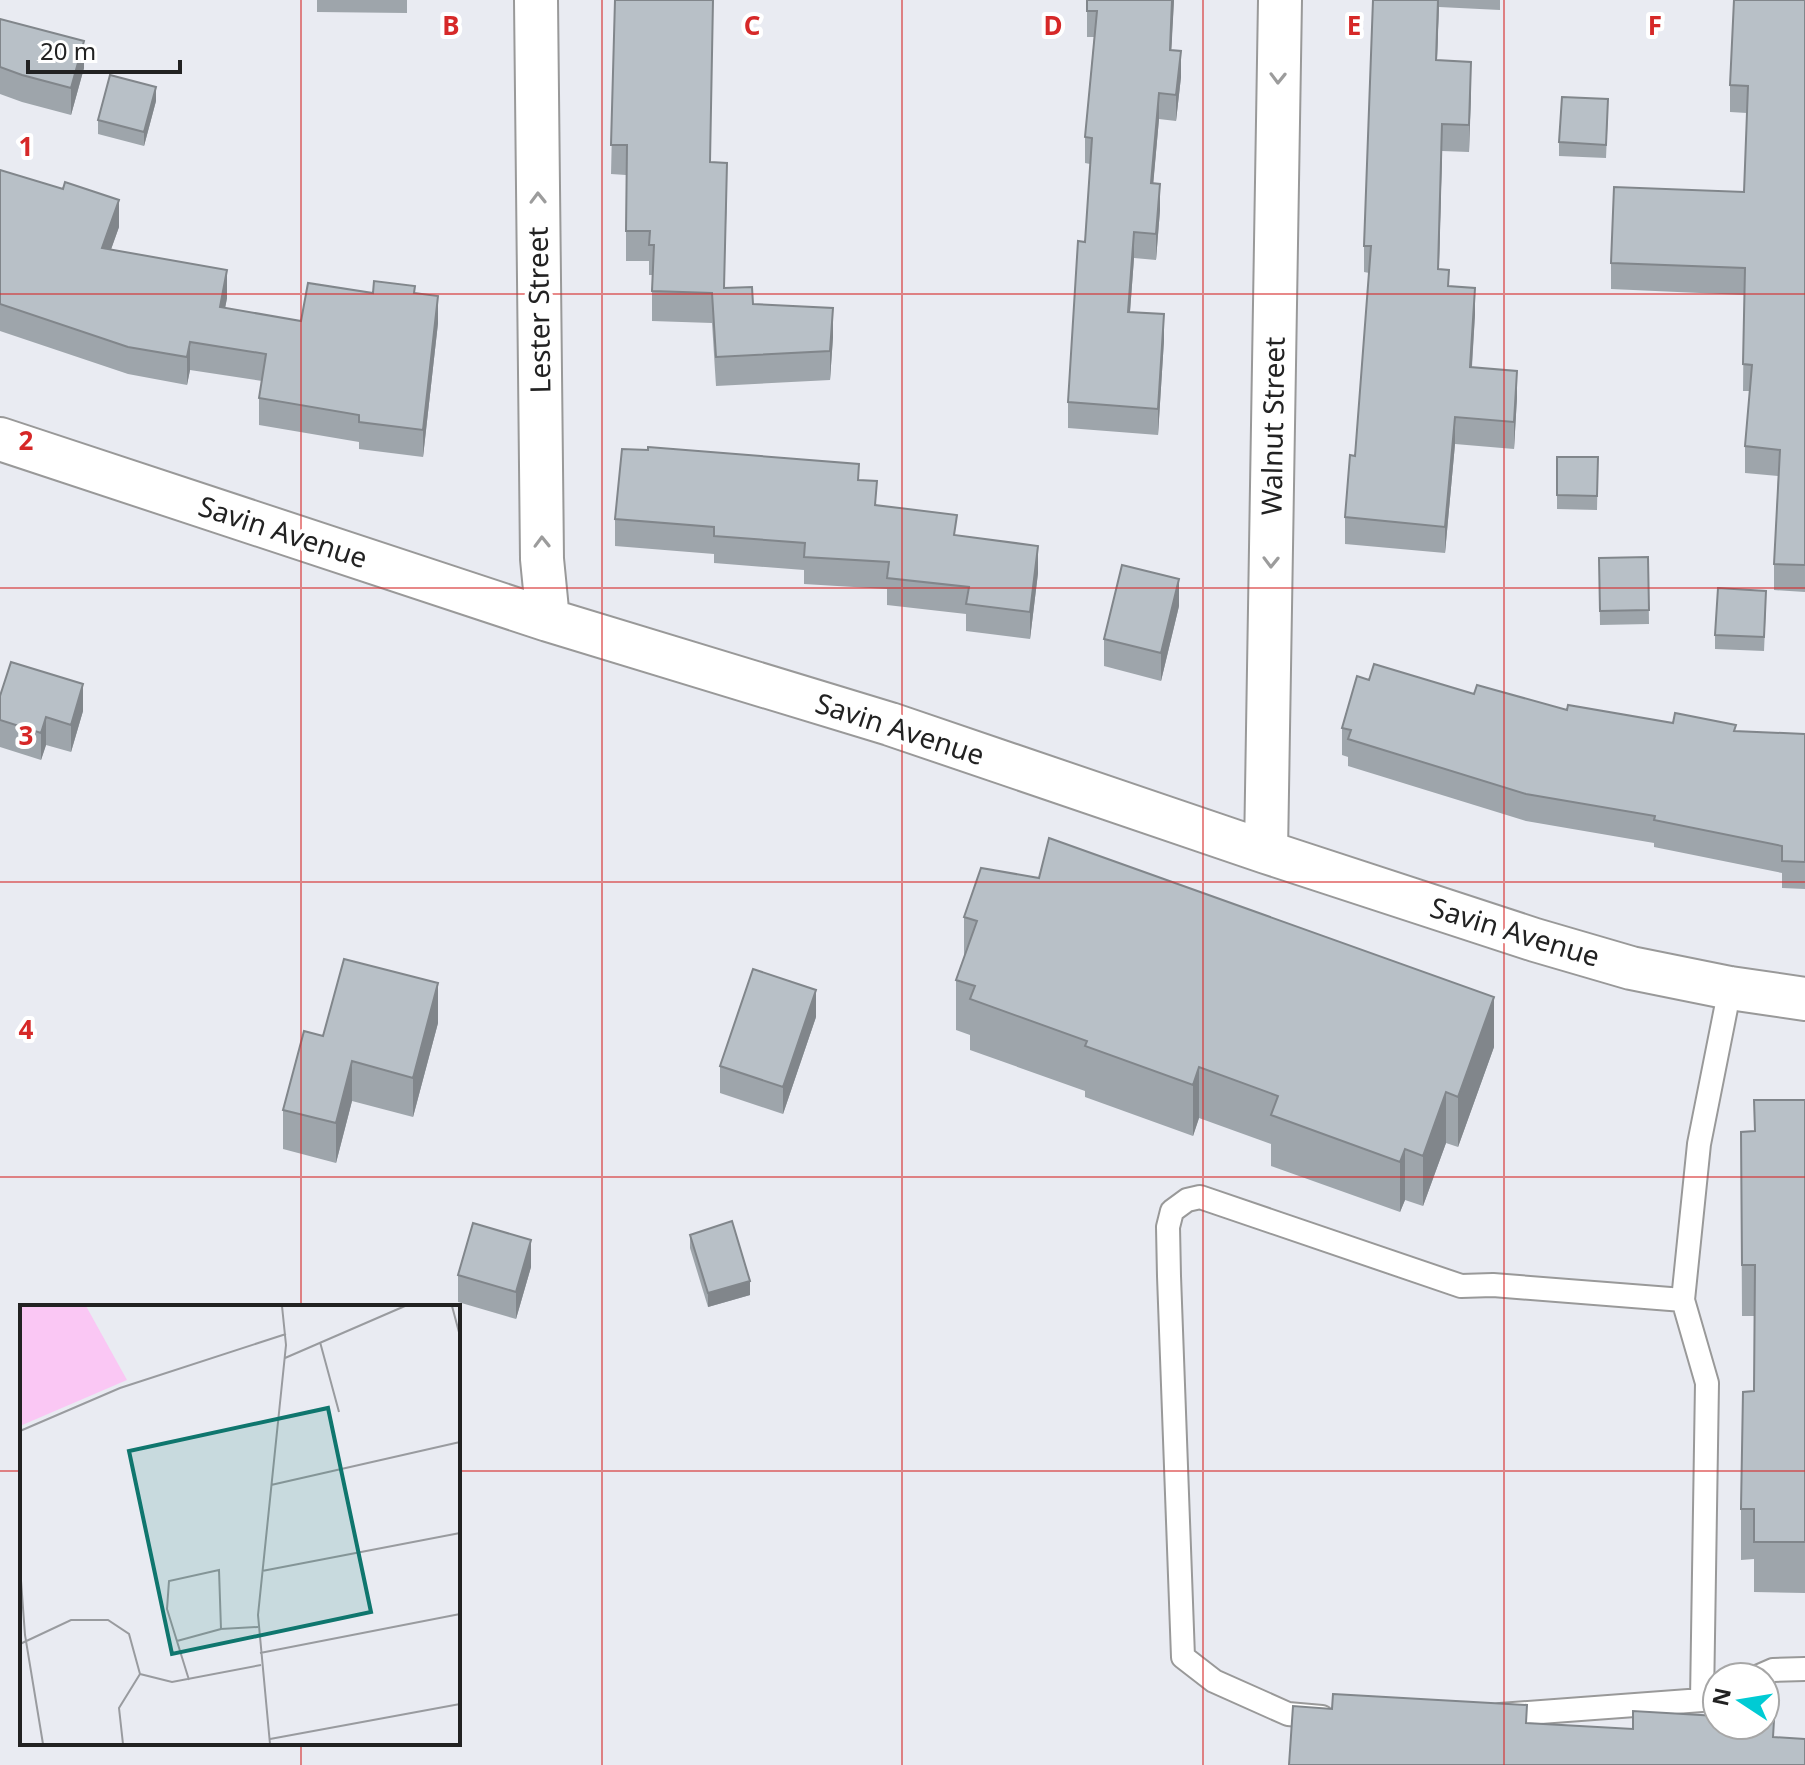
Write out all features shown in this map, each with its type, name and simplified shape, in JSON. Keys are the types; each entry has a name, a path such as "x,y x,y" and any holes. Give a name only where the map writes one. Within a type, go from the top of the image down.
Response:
{"street":[{"name":"Lester Street","path":"536,0 542,559 548,620"},
{"name":"Walnut Street","path":"1266,852 1280,0"},
{"name":"Savin Avenue","path":"0,439 548,620 890,724 1266,852 1603,960 1730,988 1805,999"}],"lane":[{"path":"1709,1661 1707,1383 1683,1300 1699,1144 1730,988"},
{"path":"1342,1718 1288,1714 1214,1681 1183,1657 1169,1276 1168,1227 1172,1211 1187,1200 1200,1197 1461,1286 1493,1285 1683,1300"},
{"path":"1781,1670 1805,1669"},
{"path":"1482,1717 1701,1698"}],"building":[{"path":"615,0 713,0 710,162 727,163 724,288 752,287 753,304 833,308 830,351 716,357 712,293 652,291 654,245 649,245 650,231 626,231 627,145 611,145"},
{"path":"1087,0 1172,0 1170,50 1181,51 1176,95 1159,93 1151,183 1160,184 1156,234 1134,232 1128,312 1164,314 1158,409 1068,402 1078,241 1085,242 1092,138 1085,137 1097,11 1087,11"},
{"path":"1373,0 1438,0 1436,60 1471,62 1469,125 1442,124 1438,269 1449,270 1448,286 1475,288 1470,367 1517,371 1514,422 1455,417 1445,527 1345,517 1350,455 1355,456 1371,246 1364,246"},
{"path":"1734,0 1805,0 1805,565 1774,564 1780,450 1745,446 1752,365 1743,364 1745,268 1611,263 1614,187 1744,192 1748,86 1730,85"},
{"path":"0,19 84,41 71,88 0,67"},
{"path":"110,75 156,87 144,132 98,120"},
{"path":"1562,97 1608,99 1606,145 1559,142"},
{"path":"0,170 63,189 65,182 119,200 102,248 227,270 220,307 301,321 308,283 373,293 374,281 415,286 414,293 438,296 423,430 359,422 359,415 259,398 266,354 190,342 187,357 128,347 0,304"},
{"path":"648,447 859,464 858,480 877,481 875,505 957,515 954,535 1038,546 1030,612 966,604 969,587 887,578 889,562 804,557 805,543 714,536 714,527 615,519 622,449 648,450"},
{"path":"1557,457 1598,457 1597,496 1557,495"},
{"path":"1648,557 1649,610 1600,611 1599,558"},
{"path":"1122,565 1179,579 1161,653 1104,639"},
{"path":"1718,588 1766,591 1764,637 1715,635"},
{"path":"11,662 83,684 71,725 46,717 41,733 0,720 0,696"},
{"path":"1374,664 1474,694 1477,685 1567,710 1568,705 1673,723 1675,713 1736,725 1734,731 1805,734 1805,862 1782,861 1782,846 1654,820 1655,816 1526,794 1348,739 1351,730 1342,728 1357,676 1369,680"},
{"path":"1049,838 1494,997 1458,1097 1446,1092 1423,1156 1405,1149 1400,1162 1271,1115 1278,1096 1199,1067 1193,1085 1085,1046 1087,1041 970,999 975,986 956,980 977,921 964,917 981,868 1039,878"},
{"path":"344,959 438,983 413,1078 352,1061 336,1123 283,1110 304,1031 323,1036"},
{"path":"753,969 816,990 783,1087 720,1066"},
{"path":"1754,1100 1805,1100 1805,1542 1754,1542 1754,1509 1741,1509 1743,1392 1754,1391 1755,1265 1742,1265 1741,1132 1755,1131"},
{"path":"732,1221 750,1281 708,1293 690,1235"},
{"path":"473,1223 531,1240 516,1292 458,1275"},
{"path":"1333,1694 1527,1705 1526,1723 1633,1729 1633,1711 1701,1715 1701,1741 1805,1739 1805,1765 1289,1765 1293,1706 1332,1709"}]}
